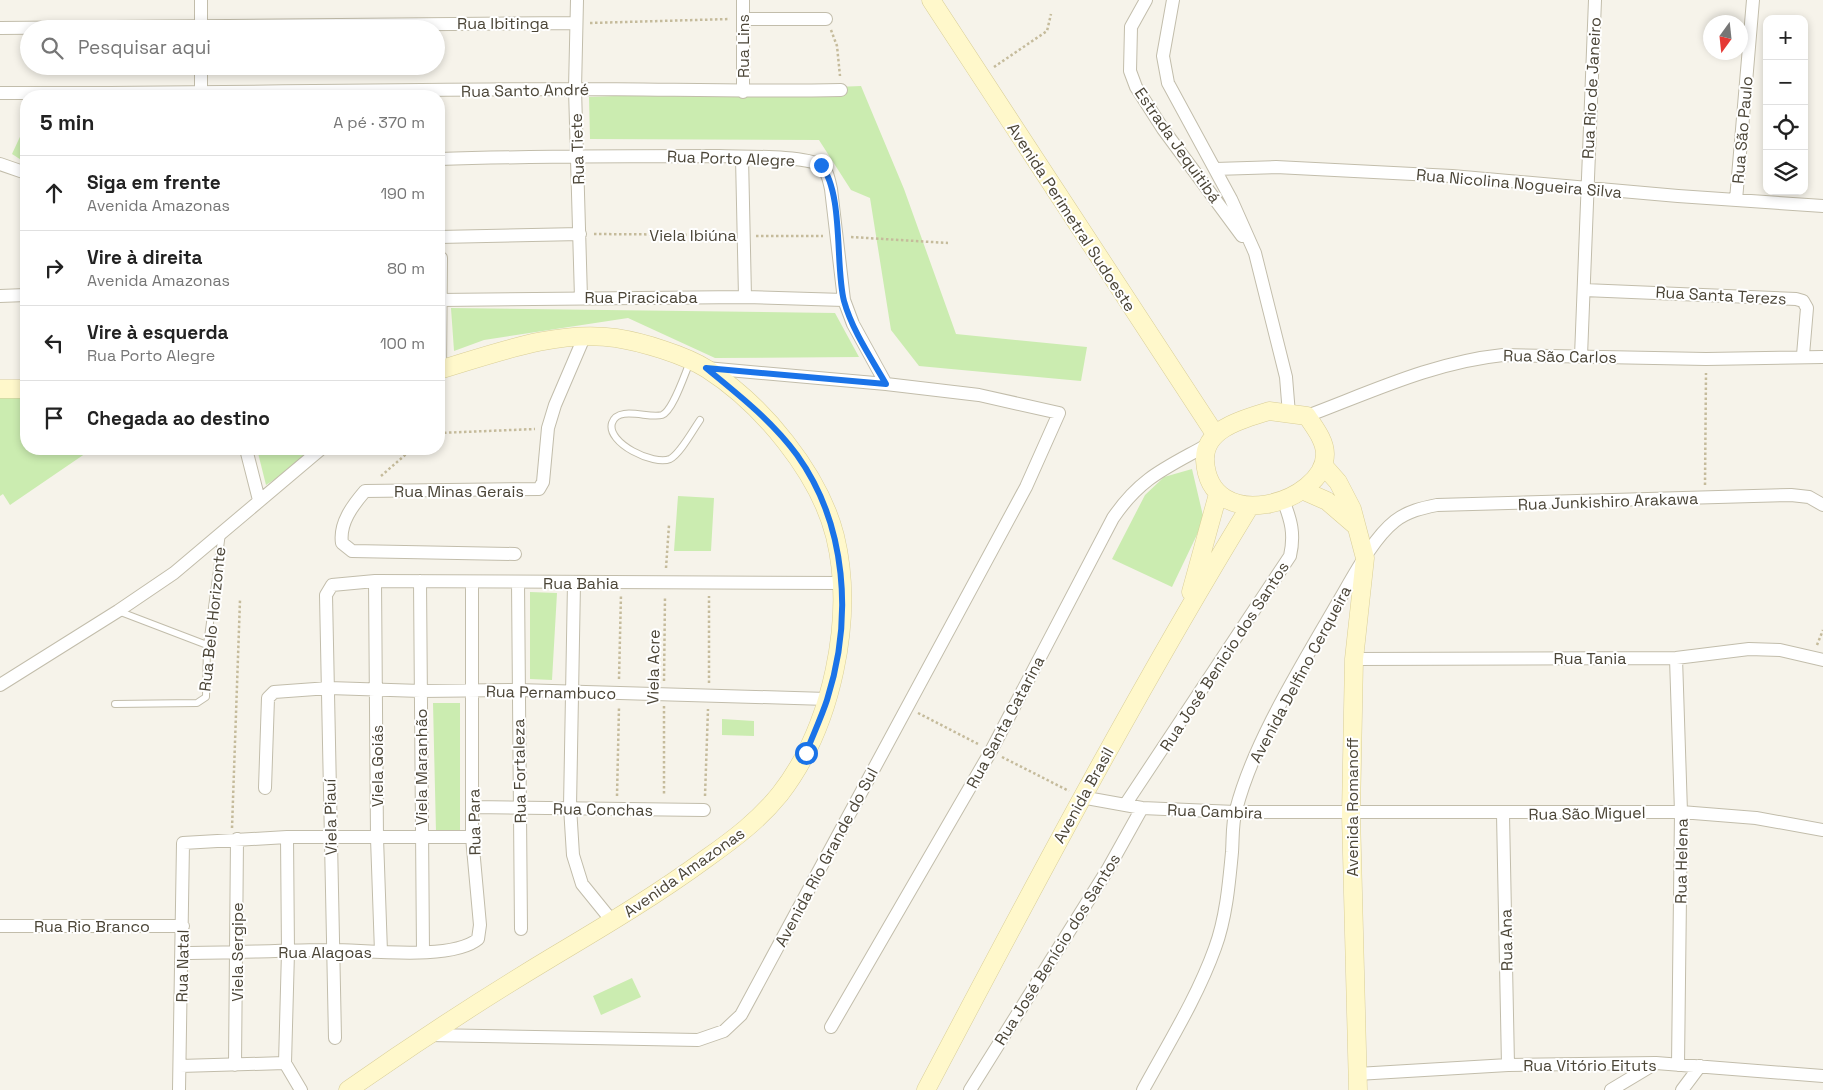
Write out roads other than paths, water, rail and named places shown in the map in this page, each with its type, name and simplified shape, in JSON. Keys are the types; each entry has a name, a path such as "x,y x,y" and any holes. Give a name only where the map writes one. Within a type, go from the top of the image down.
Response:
{"street":[{"path":"201,0 201,20"},
{"name":"Rua Tiete","path":"577,0 576,89 581,298"},
{"name":"Rua Lins","path":"743,0 743,92"},
{"name":"Avenida Perimetral Sudoeste","path":"931,0 1211,440"},
{"name":"Estrada Jequitibá","path":"1146,0 1131,27 1130,71 1136,87 1163,129 1255,253"},
{"name":"Estrada Jequitibá","path":"1173,0 1162,56 1168,84 1215,169 1255,253 1286,377 1289,414"},
{"name":"Rua Rio de Janeiro","path":"1581,356 1586,188 1595,0"},
{"name":"Rua São Paulo","path":"1736,200 1753,0"},
{"path":"743,19 826,19"},
{"name":"Rua Ibitinga","path":"445,23 576,23"},
{"name":"Rua Ibitinga","path":"0,28 20,28"},
{"path":"201,75 201,90"},
{"name":"Rua Santo André","path":"445,91 576,89 743,92 841,90"},
{"name":"Rua Santo André","path":"0,93 20,94"},
{"name":"Rua Porto Alegre","path":"445,159 578,155 742,157 794,159 821,165 826,171 831,189 844,300 857,332 886,384"},
{"path":"742,157 744,297"},
{"path":"0,164 20,171"},
{"name":"Rua Nicolina Nogueira Silva","path":"1215,169 1276,167 1452,176 1823,206"},
{"path":"445,237 580,234"},
{"name":"Rua Santa Terezs","path":"1584,290 1796,299 1803,302 1807,308 1803,355"},
{"path":"0,296 20,295"},
{"name":"Rua Piracicaba","path":"445,300 744,297 844,300"},
{"name":"Avenida Amazonas","path":"445,368 496,352 585,335 616,338 649,346 706,368 886,384 979,395 1059,413"},
{"name":"Rua Minas Gerais","path":"515,554 352,551 342,543 341,536 347,516 366,491 534,491 539,489 543,482 548,428 555,405 585,335"},
{"name":"Rua São Carlos","path":"1307,416 1438,366 1471,358 1503,355 1706,359 1803,355 1823,356"},
{"name":"Avenida Amazonas","path":"348,1090 426,1035 668,887 748,829 780,794 806,753 827,699 838,651 843,584 835,535 821,495 797,455 757,410 706,368"},
{"path":"0,390 20,389"},
{"path":"1269,411 1289,414 1307,416 1322,441 1326,452 1324,465 1318,475 1302,490 1283,500 1250,506 1236,504 1218,494 1210,484 1206,469 1211,440 1234,424 1269,411"},
{"name":"Avenida Rio Grande do Sul","path":"426,1035 698,1040 724,1031 741,1015 1026,487 1059,413"},
{"name":"Rua Santa Catarina","path":"831,1027 991,751 1113,518 1128,496 1146,479 1211,440"},
{"path":"248,455 259,500"},
{"path":"0,685 118,611 174,573 313,455"},
{"name":"Avenida Romanoff","path":"1324,465 1346,496 1357,526 1365,558 1354,659 1350,814 1358,1082"},
{"path":"1302,490 1328,501 1357,526"},
{"path":"1183,616 1218,494"},
{"name":"Rua Junkishiro Arakawa","path":"1394,521 1414,510 1437,505 1791,495 1809,498 1823,505"},
{"name":"Rua José Benicio dos Santos","path":"1125,804 1290,556 1294,539 1292,522 1283,500"},
{"name":"Avenida Brasil","path":"926,1090 1081,797 1183,616 1250,506"},
{"name":"Avenida Delfino Cerqueira","path":"1143,1090 1205,971 1215,947 1223,919 1229,882 1235,812 1246,776 1280,706 1365,558 1394,521"},
{"name":"Rua Bahia","path":"326,596 329,588 336,584 375,581 843,584"},
{"name":"Viela Goiás","path":"375,581 377,838 381,952"},
{"name":"Viela Maranhão","path":"420,581 423,952"},
{"name":"Rua Para","path":"467,947 478,939 480,926 472,837 474,691 472,582"},
{"name":"Rua Fortaleza","path":"518,582 521,929"},
{"path":"574,583 570,807 576,869 582,884 612,921"},
{"name":"Viela Piauí","path":"326,596 336,1038"},
{"name":"Rua Tania","path":"1354,659 1676,658 1749,649 1780,650 1823,660"},
{"name":"Rua Helena","path":"1676,658 1681,812 1678,1065"},
{"name":"Rua Pernambuco","path":"265,788 268,698 274,692 329,688 421,691 518,690 827,699"},
{"name":"Rua Cambira","path":"1081,797 1142,808 1350,814"},
{"name":"Rua Conchas","path":"472,807 704,810"},
{"name":"Rua José Benício dos Santos","path":"970,1090 1102,877 1142,808"},
{"name":"Rua São Miguel","path":"1350,814 1681,812 1756,818 1823,830"},
{"name":"Rua Ana","path":"1503,814 1508,1065"},
{"path":"287,837 288,952 285,1064 301,1090"},
{"path":"234,839 287,837 472,837"},
{"name":"Rua Natal","path":"179,1090 183,953 183,843 234,839"},
{"name":"Viela Sergipe","path":"234,839 237,953 235,1065"},
{"name":"Rua Rio Branco","path":"0,926 183,926"},
{"name":"Rua Alagoas","path":"183,953 333,950 423,952 467,947"},
{"path":"1611,1090 1656,1063"},
{"name":"Rua Vitório Eituts","path":"1358,1082 1508,1065 1656,1063 1823,1076"},
{"path":"180,1066 285,1064"},
{"path":"1682,1090 1700,1066"}],"lane":[{"path":"690,362 669,409 662,415 621,414 615,418 612,424 613,435 623,446 641,455 659,461 667,460 674,457 700,420"},
{"name":"Rua Belo Horizonte","path":"115,704 197,703 206,697 207,645 222,532"},
{"path":"118,611 207,645"}]}
